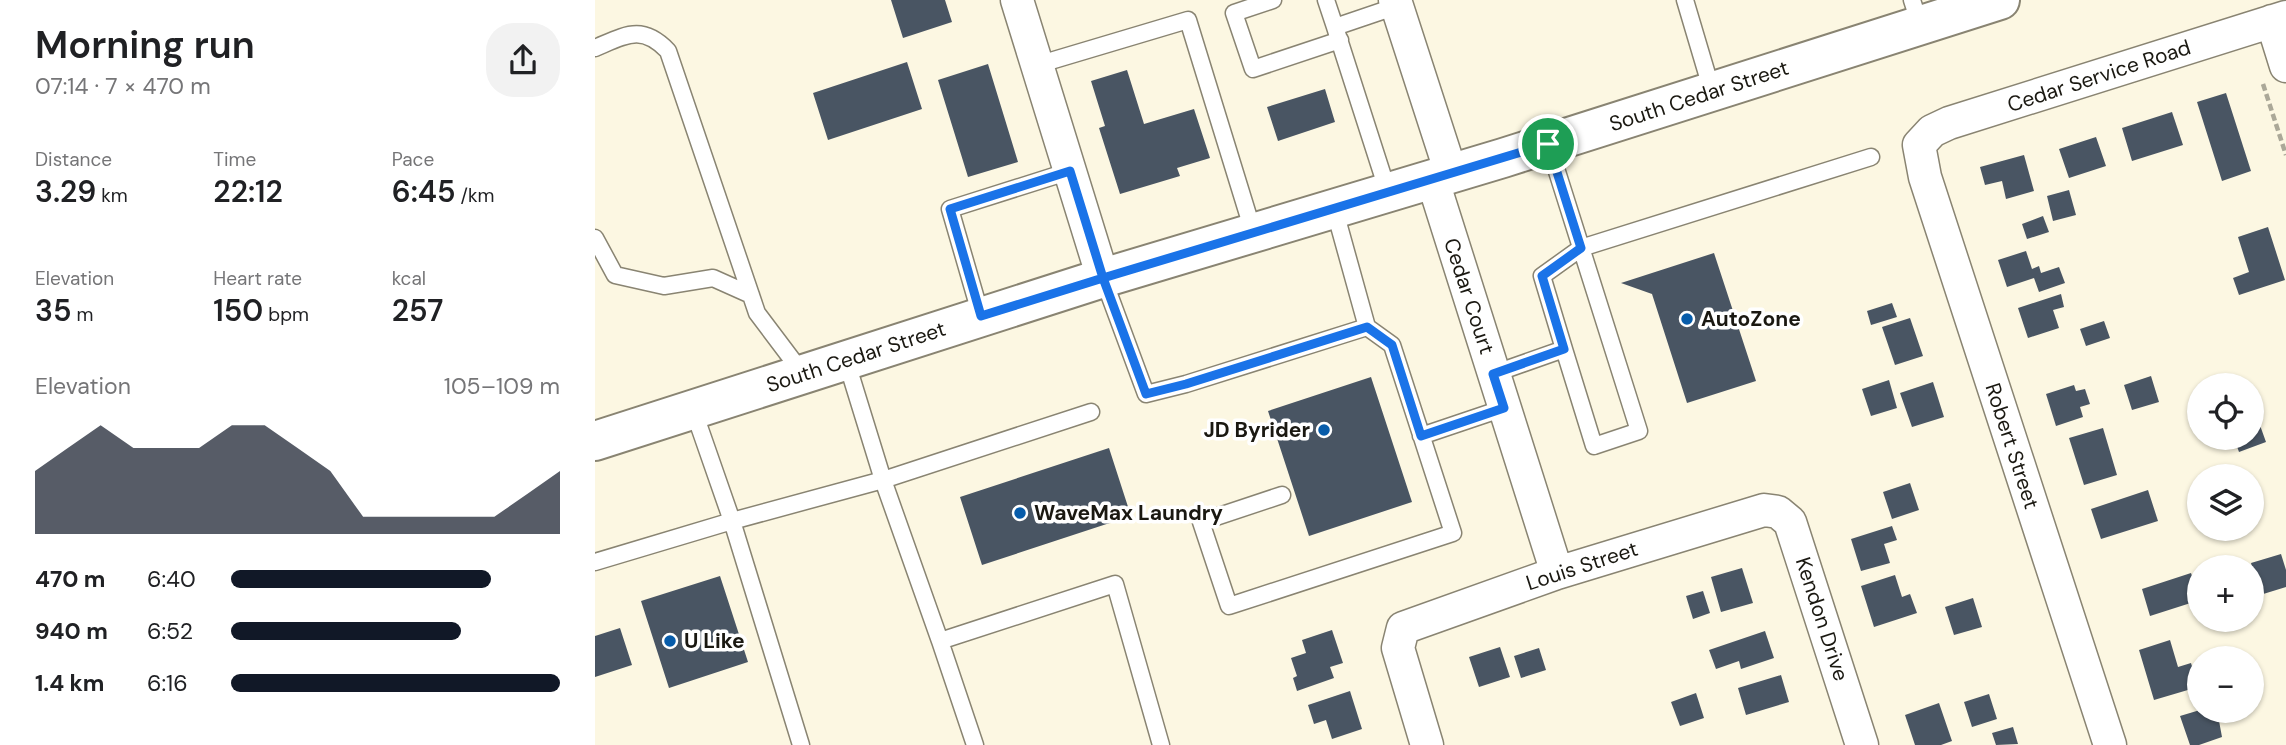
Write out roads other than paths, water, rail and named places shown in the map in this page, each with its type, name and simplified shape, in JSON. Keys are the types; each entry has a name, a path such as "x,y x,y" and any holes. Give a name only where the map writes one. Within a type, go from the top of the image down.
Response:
{"main road":[{"name":"South Cedar Street","path":"595,441 1253,231 1548,144 1712,92 1916,13 2000,0"}],"street":[{"path":"1017,0 1103,278"},
{"name":"Cedar Court","path":"1396,3 1493,374 1557,573"},
{"path":"2274,73 2279,19"},
{"name":"Cedar Service Road","path":"1919,145 1932,131 1949,123 2279,19"},
{"name":"Robert Street","path":"1919,145 1929,191 2110,745"},
{"name":"Louis Street","path":"1427,745 1398,648 1403,628 1557,573 1763,510"},
{"name":"Kendon Drive","path":"1763,510 1778,512 1790,522 1861,745"}],"lane":[{"path":"1273,0 1234,13 1252,69 1337,34 1396,3"},
{"path":"1326,0 1388,192"},
{"path":"1685,0 1712,92"},
{"path":"1037,65 1188,20 1253,231"},
{"path":"595,48 628,34 647,34 669,51 757,313 803,374"},
{"path":"1548,144 1581,248 1639,431 1594,446 1542,276 1581,248 1871,157"},
{"path":"981,316 950,209 1070,171"},
{"path":"1282,495 1201,522 1229,606 1453,533 1392,345 1367,327 1333,208"},
{"path":"595,238 615,275 664,286 713,278 751,295"},
{"path":"1103,278 1146,394 1367,327"},
{"path":"1493,374 1564,349"},
{"path":"846,360 883,480 975,745"},
{"path":"1421,436 1504,408"},
{"path":"693,410 732,521 801,745"},
{"path":"595,562 883,480 1091,412"},
{"path":"940,641 1115,584 1161,745"}],"place":[{"name":"AutoZone","path":"1687,319"},
{"name":"JD Byrider","path":"1324,430"},
{"name":"WaveMax Laundry","path":"1020,513"},
{"name":"U Like","path":"670,641"}]}
